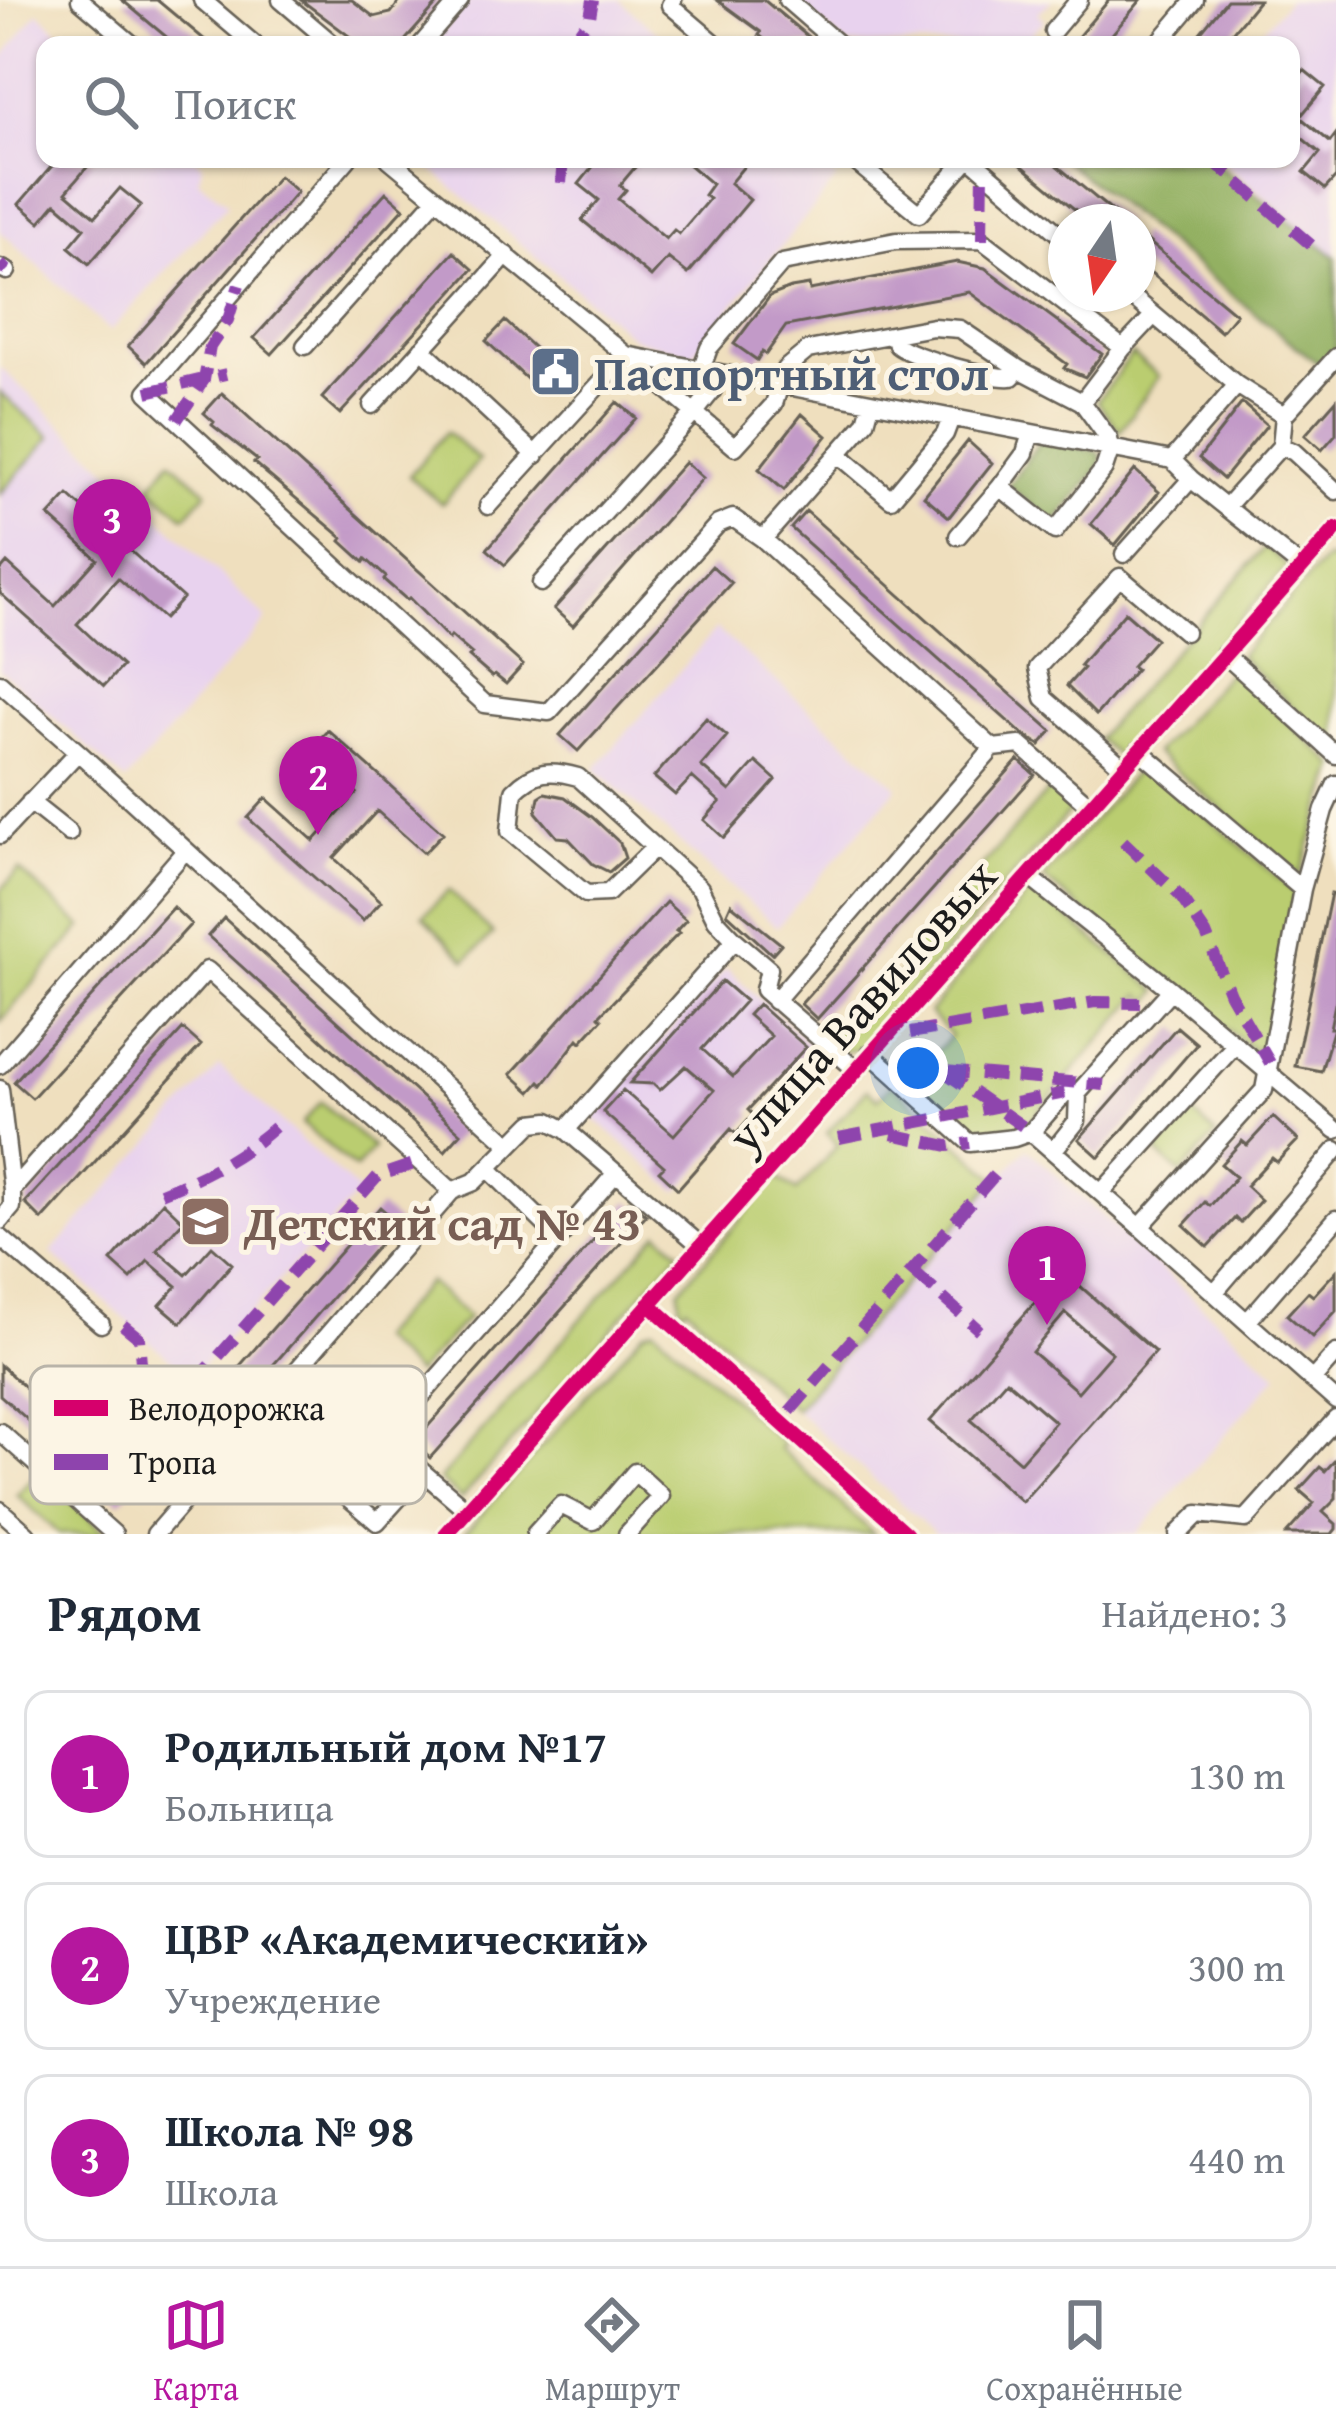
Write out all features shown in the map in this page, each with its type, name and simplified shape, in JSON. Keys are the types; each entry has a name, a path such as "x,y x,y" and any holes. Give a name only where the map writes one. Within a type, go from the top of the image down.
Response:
{"street":[{"path":"80,0 122,36"},
{"path":"202,0 244,36"},
{"path":"281,0 323,36"},
{"path":"429,36 460,0"},
{"path":"674,0 670,5 706,36"},
{"path":"787,0 829,36"},
{"path":"1053,31 1079,0"},
{"path":"1165,36 1195,0"},
{"path":"340,168 147,392 485,704 549,712 718,524 733,518 763,539 993,748"},
{"path":"400,168 735,448 774,404 785,369 808,350 945,326 960,329 1019,369 1082,402 1104,429 1111,448 1104,469 1055,531 1000,487"},
{"path":"863,168 919,214"},
{"path":"896,241 961,168"},
{"path":"980,168 1048,225"},
{"path":"305,346 436,199"},
{"path":"542,583 713,390 709,348 782,263 896,241 982,240 1124,349"},
{"path":"372,405 507,255"},
{"path":"1150,312 1237,385 1283,415"},
{"path":"1082,402 1154,315"},
{"path":"895,335 897,345 916,358 968,367 992,378 1012,377 1019,369"},
{"path":"422,350 536,455"},
{"path":"626,355 1172,460 1302,568"},
{"path":"488,506 626,355"},
{"path":"1226,507 1281,446 1283,415 1336,357"},
{"path":"1172,460 1237,385"},
{"path":"763,539 866,422 871,404"},
{"path":"838,454 891,499 945,434 951,418"},
{"path":"958,536 1025,453 1030,433"},
{"path":"1281,446 1336,491"},
{"path":"1124,554 1190,479"},
{"name":"улица Вавиловых","path":"446,1534 1336,529"},
{"path":"1124,768 1044,698 1037,668 1120,577 1185,632"},
{"path":"1224,655 1336,755"},
{"path":"0,682 510,1145"},
{"path":"775,1001 993,748 1020,745 1090,806"},
{"path":"1139,750 1302,889"},
{"path":"0,835 78,752"},
{"path":"653,849 608,893 586,894 510,831 514,791 530,774 553,770 578,777 700,888 716,920 769,969 764,991 855,1070"},
{"path":"1140,1227 1264,1090 1302,889 1336,784"},
{"path":"30,802 69,832"},
{"path":"0,1065 184,852"},
{"path":"1028,875 1335,1127"},
{"path":"566,1130 734,940"},
{"path":"12,1190 207,970 452,1191"},
{"path":"1053,1151 1077,1121 1078,1093 1171,990"},
{"path":"1100,1192 1235,1045"},
{"path":"871,1053 970,1143 1031,1132 1065,1093 1078,1093"},
{"path":"0,1089 12,1190 12,1207 0,1220"},
{"path":"300,1366 452,1191 474,1182 532,1123 549,1121 566,1130 700,1245"},
{"path":"1031,1132 1336,1401"},
{"path":"1214,1293 1336,1150"},
{"path":"488,1168 559,1238"},
{"path":"426,1391 616,1172"},
{"path":"1246,1322 1336,1219"},
{"path":"0,1237 101,1324"},
{"path":"649,1304 906,1534"},
{"path":"1312,1380 1336,1353"},
{"path":"1178,1534 1198,1514 1246,1520 1336,1419"},
{"path":"0,1432 30,1459"},
{"path":"535,1534 561,1505 593,1521 635,1472 661,1496 627,1534"},
{"path":"426,1475 467,1510"},
{"path":"80,1504 114,1534"},
{"path":"155,1534 181,1504"},
{"path":"355,1504 376,1522 393,1504"},
{"path":"0,1510 27,1534"}],"shaded area":[{"path":"470,0 619,0 661,36 439,36"},
{"path":"794,0 1053,0 1037,13 1044,21 1028,36 836,36"},
{"path":"1288,0 1336,0 1336,257 1231,168 1300,168 1300,36 1258,36"},
{"path":"38,12 63,36 36,36 36,168 202,168 198,180 228,204 110,331 0,231 0,61"},
{"path":"430,168 823,168 837,179 692,355 634,338"},
{"path":"0,367 267,619 126,781 0,670"},
{"path":"716,629 898,787 777,927 595,769"},
{"path":"726,968 811,1045 678,1192 592,1116"},
{"name":"Детский сад № 43","path":"219,1066 359,1192 202,1366 178,1366 51,1253"},
{"path":"1027,1148 1278,1375 1137,1534 936,1534 796,1411"}],"green space":[{"path":"1073,168 1222,168 1336,257 1336,350 1322,367 1156,234 1156,204 1118,204"},
{"path":"1132,354 1159,376 1120,431 1097,401"},
{"path":"0,392 51,437 0,494"},
{"path":"446,432 479,460 442,504 409,476"},
{"path":"1041,439 1097,451 1102,457 1100,467 1055,523 1008,486"},
{"path":"171,460 207,492 185,517 150,487"},
{"path":"1265,547 1288,566 1118,757 1097,739"},
{"path":"1336,555 1336,747 1239,656 1326,558 1330,561"},
{"path":"1231,670 1336,766 1300,876 1155,753"},
{"path":"1144,762 1295,892 1266,1046 1253,1050 1043,878"},
{"path":"1054,784 1077,803 860,1049 844,1052 828,1039 879,983 886,989 904,969 898,962"},
{"path":"19,870 82,927 0,1022 0,891"},
{"path":"449,890 493,934 466,960 423,916"},
{"path":"1030,891 1158,991 1151,1001 1140,995 1019,1133 969,1131 909,1080 951,1036 929,1013"},
{"path":"892,1084 997,1179 795,1409 686,1306 680,1312 679,1290 777,1177 797,1191 838,1145 827,1133 867,1089 878,1099"},
{"path":"321,1102 373,1148 355,1169 302,1123"},
{"path":"1191,1112 1216,1135 1181,1174 1156,1152"},
{"path":"658,1232 680,1251 461,1499 439,1480"},
{"path":"428,1282 468,1317 423,1366 407,1366 377,1339"},
{"path":"654,1328 874,1534 464,1534 643,1332"},
{"path":"30,1481 30,1504 74,1504 107,1534 60,1534 17,1495"}],"building":[{"path":"122,0 157,0 200,36 165,36"},
{"path":"301,0 352,0 374,17 391,13 401,0 441,0 409,36 349,36"},
{"path":"717,0 764,0 807,36 760,36"},
{"path":"1109,0 1141,0 1111,36 1079,36"},
{"path":"1227,0 1259,0 1229,36 1197,36"},
{"path":"1304,70 1325,87 1300,117"},
{"path":"1300,117 1330,142 1336,134 1336,177 1325,189 1304,172 1320,153 1300,136"},
{"path":"50,168 86,168 66,192 95,217 120,188 141,205 89,264 69,247 85,228 56,203 40,222 19,204"},
{"path":"592,168 634,168 620,185 626,190 618,199 666,239 674,230 679,234 709,199 704,195 712,184 693,168 742,168 730,183 750,200 688,274 668,258 651,277 582,220 599,200 579,184"},
{"path":"1025,168 1060,168 1103,204 1068,204"},
{"path":"279,176 297,192 146,363 128,346"},
{"path":"386,192 404,208 272,354 254,338"},
{"path":"1156,248 1236,314 1221,332 1156,277"},
{"path":"454,252 473,269 340,414 322,398"},
{"path":"957,262 985,268 1102,354 1085,377 1064,368 1067,364 969,292 786,326 757,360 734,344 770,296 791,288 809,285 810,290"},
{"path":"505,321 559,371 541,392 486,341"},
{"path":"222,393 523,665 506,684 469,657 472,654 451,636 449,639 343,538 254,463 257,460 212,425 204,413"},
{"path":"1336,400 1336,434 1322,450 1305,435"},
{"path":"617,402 636,418 505,565 487,549"},
{"path":"1242,403 1267,425 1223,479 1199,458"},
{"path":"802,414 827,436 784,490 759,469"},
{"path":"968,441 992,463 949,517 924,496"},
{"path":"685,462 703,478 573,626 554,609"},
{"path":"1135,470 1159,492 1115,545 1091,524"},
{"path":"68,495 183,598 164,619 118,578 77,624 122,666 104,686 0,593 0,571 7,563 55,606 97,559 49,516"},
{"path":"806,511 1052,731 1040,745 791,528"},
{"path":"712,566 731,583 578,751 560,735"},
{"path":"1125,612 1156,639 1096,715 1067,686"},
{"path":"706,718 727,736 701,766 730,791 756,762 776,780 724,838 704,820 720,802 692,777 675,795 654,777"},
{"path":"328,730 443,833 424,853 377,811 334,858 381,901 363,921 248,818 266,798 314,841 357,793 309,750"},
{"path":"1018,760 1035,775 817,1019 801,1004"},
{"path":"545,793 565,797 592,817 620,843 625,858 609,872 593,864 568,838 557,837 536,812 539,797"},
{"path":"1331,893 1336,894 1336,999 1330,1028 1334,1028 1321,1071 1295,1066"},
{"path":"666,902 686,920 679,933 599,1016 602,1019 581,1042 578,1039 543,1085 540,1082 531,1092 511,1074"},
{"path":"731,904 781,944 772,954 727,913"},
{"path":"173,907 191,924 32,1098 14,1082"},
{"path":"224,918 461,1133 445,1151 208,936"},
{"path":"722,981 745,1001 702,1049 733,1077 771,1036 748,1015 758,1004 806,1047 748,1110 753,1115 736,1134 731,1129 678,1189 659,1171 664,1166 603,1112 623,1090 674,1135 714,1090 686,1066 660,1090 654,1084 630,1083"},
{"path":"1177,1027 1197,1044 1099,1157 1079,1139"},
{"path":"183,1029 201,1045 42,1220 25,1203"},
{"path":"1273,1117 1298,1140 1277,1162 1272,1158 1246,1186 1261,1200 1240,1223 1235,1218 1208,1247 1184,1225 1205,1202 1210,1206 1236,1177 1221,1164"},
{"path":"629,1201 646,1215 430,1458 426,1428"},
{"name":"Детский сад № 43","path":"163,1202 183,1221 157,1250 186,1275 212,1246 232,1264 181,1323 160,1305 177,1286 148,1261 131,1279 111,1261"},
{"path":"380,1207 398,1223 272,1366 240,1366"},
{"path":"1063,1271 1155,1352 1022,1502 930,1421","holes":["1065,1313 1112,1353 1078,1392 1032,1352","1006,1380 1055,1422 1020,1462 971,1420"]},
{"path":"1336,1271 1336,1311 1312,1337 1287,1315"},
{"path":"0,1365 30,1392 30,1422 0,1395"},
{"path":"1336,1459 1336,1499 1323,1512 1336,1529 1332,1534 1286,1534 1314,1503 1299,1490 1320,1467 1325,1471"}],"marked path":[{"path":"576,36 590,17 593,0"},
{"path":"561,183 562,168"},
{"path":"1221,168 1318,251"},
{"path":"982,240 983,170"},
{"path":"0,264 7,271"},
{"path":"177,420 204,380 210,347 228,320 239,285"},
{"path":"147,392 226,374"},
{"path":"1123,841 1180,896 1206,934 1230,994 1270,1063"},
{"path":"910,1033 1095,1002 1140,1003"},
{"path":"914,1051 1031,1132"},
{"path":"944,1071 1104,1085"},
{"path":"839,1138 1065,1093"},
{"path":"161,1193 224,1163 280,1122"},
{"path":"892,1134 948,1146 970,1143"},
{"path":"210,1366 378,1176 420,1162"},
{"path":"790,1411 999,1170"},
{"path":"916,1274 979,1330"},
{"path":"123,1325 139,1338 141,1366"}],"cycle path":[{"path":"446,1534 1336,529"},
{"path":"649,1304 906,1534"}],"place":[{"name":"Паспортный стол","path":"555,372"},
{"name":"Школа № 98","path":"112,578"},
{"name":"ЦВР «Академический»","path":"318,835"},
{"name":"Детский сад № 43","path":"205,1222"},
{"name":"Родильный дом №17","path":"1047,1325"}]}
